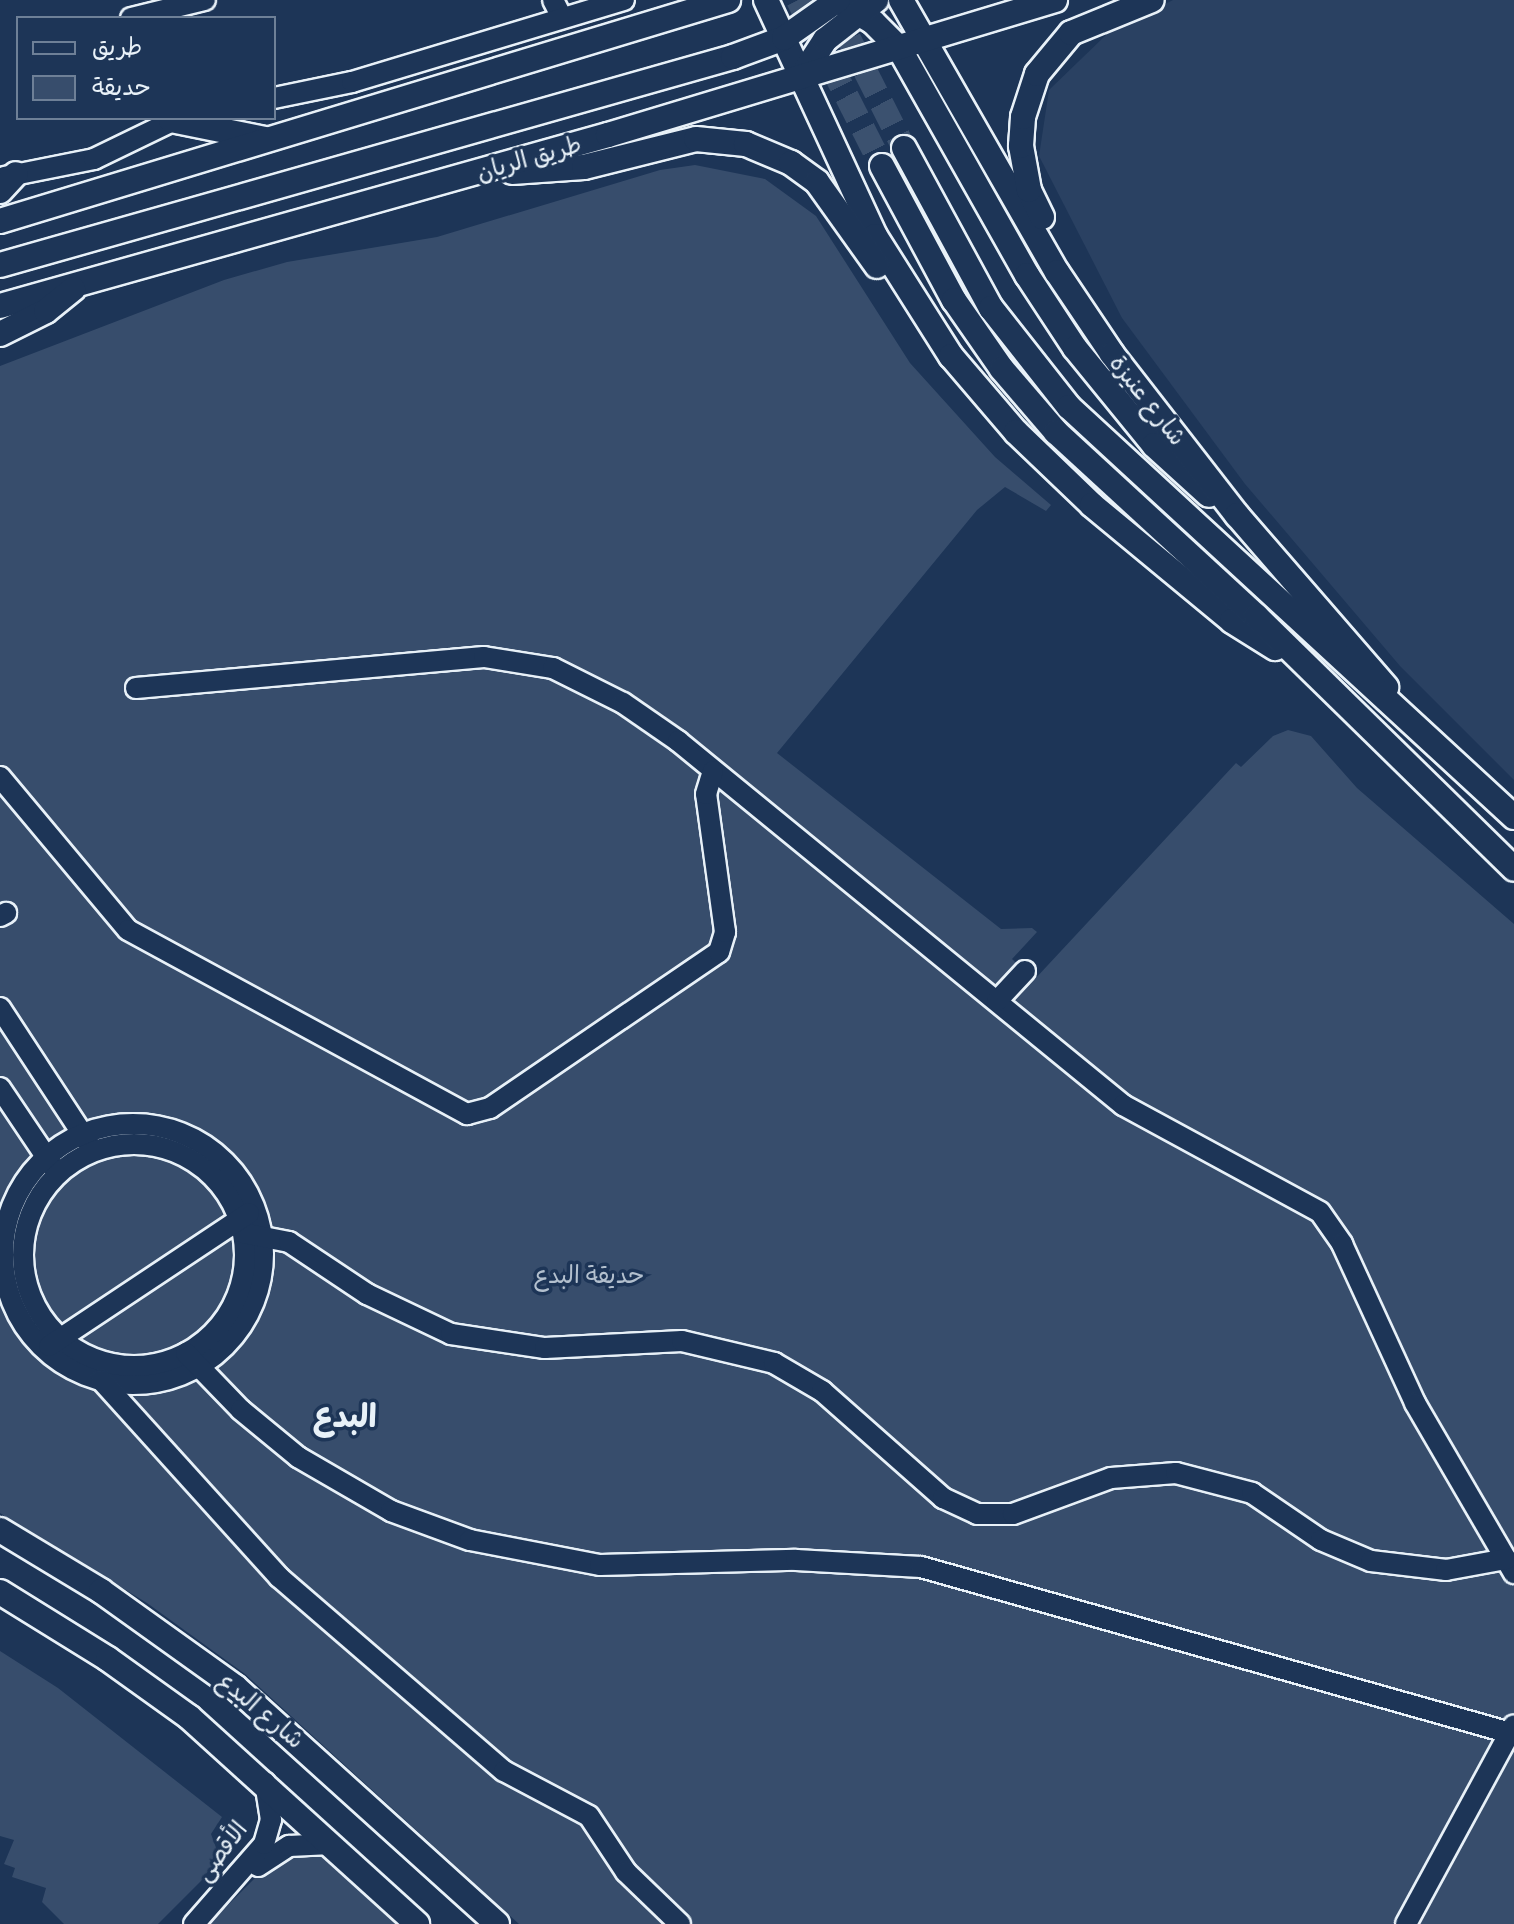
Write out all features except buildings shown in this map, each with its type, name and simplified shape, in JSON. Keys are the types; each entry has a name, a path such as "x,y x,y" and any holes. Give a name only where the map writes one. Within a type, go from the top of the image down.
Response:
{"main road":[{"path":"0,221 684,8 728,0"},
{"path":"766,0 875,236 922,314 982,395 1082,496 1232,621 1296,656"},
{"name":"شارع عنيزة","path":"901,0 1084,314 1237,515 1360,653 1415,729"},
{"name":"طريق الريان","path":"0,306 486,170 899,48 1028,4 1055,0"},
{"path":"1084,314 1070,270 1029,190 1022,161 1023,117 1037,74 1059,44 1086,25 1152,0"},
{"path":"0,265 513,122 784,38 849,2"},
{"path":"849,2 899,48 1027,275 1075,348 1173,465 1237,515"},
{"path":"801,77 849,2"},
{"path":"177,120 265,139"},
{"path":"486,170 572,169 696,139 746,144 791,163 817,182 873,262 922,314"},
{"name":"شارع عنيزة","path":"904,148 972,278 1052,388 1114,452 1514,817"},
{"path":"882,166 954,300 1028,401 1095,472 1296,656 1514,869"},
{"path":"0,334 46,311 81,282"},
{"name":"شارع البدع","path":"0,1530 101,1591 235,1687 497,1924"},
{"path":"0,1592 149,1687 265,1782 417,1924"}],"street":[{"path":"147,16 170,13 205,0"},
{"path":"276,98 352,82 558,9 624,0"},
{"path":"128,141 129,120"},
{"path":"5,181 82,162 170,120"},
{"path":"136,688 507,658 553,668 596,687 651,721 1145,1120 1299,1196 1320,1212 1342,1244 1415,1403 1510,1566 1436,1570 1371,1561 1321,1540 1252,1493 1176,1473 1111,1478 1013,1514 977,1514 943,1498 822,1391 774,1363 682,1341 545,1348 451,1334 378,1300 289,1242 250,1224"},
{"path":"0,777 128,930 467,1114 490,1108 719,952 725,932 706,794 713,771"},
{"path":"997,1001 1025,971"},
{"path":"0,1008 88,1143"},
{"path":"0,1088 52,1166"},
{"path":"22,1321 4,1271 5,1235 19,1193 52,1166 88,1143 134,1125 185,1135 228,1165 250,1224 261,1277 247,1318 225,1346 150,1383 101,1380 70,1368 52,1344 32,1302 22,1257 31,1212 52,1166"},
{"path":"52,1344 250,1224"},
{"path":"0,1311 22,1321 52,1344 128,1366 192,1360 264,1430 329,1477 391,1511 470,1540 600,1565 837,1560 921,1567 1513,1731 1406,1924"},
{"path":"101,1380 279,1577 504,1771 589,1816 626,1872 680,1924"},
{"name":"الأقصى","path":"213,1905 268,1836 265,1782"},
{"name":"الأقصى","path":"194,1924 276,1851 296,1844 331,1844"}],"shaded area":[{"path":"1173,0 1514,0 1514,780 1400,666 1245,484 1122,318 1039,156 1049,90 1107,34"}],"green space":[{"name":"حديقة البدع","path":"695,165 765,179 816,216 910,363 995,457 1051,505 1046,511 1005,487 977,510 777,753 1001,929 1032,928 1037,932 1012,959 1034,980 1236,763 1241,767 1273,736 1288,730 1311,736 1357,788 1514,924 1514,1924 519,1924 245,1674 147,1603 0,1513 0,366 224,280 287,262 437,237 660,170"},
{"path":"0,1651 58,1688 222,1817 211,1834 218,1853 215,1867 158,1924 64,1924 42,1902 46,1888 12,1877 15,1868 4,1864 14,1840 0,1836"},
{"path":"316,1852 396,1924 209,1924 276,1857"}],"tunnel":[{"path":"798,0 882,166"},
{"path":"833,7 904,148"}],"district":[{"name":"البدع","path":"345,1416"}]}
